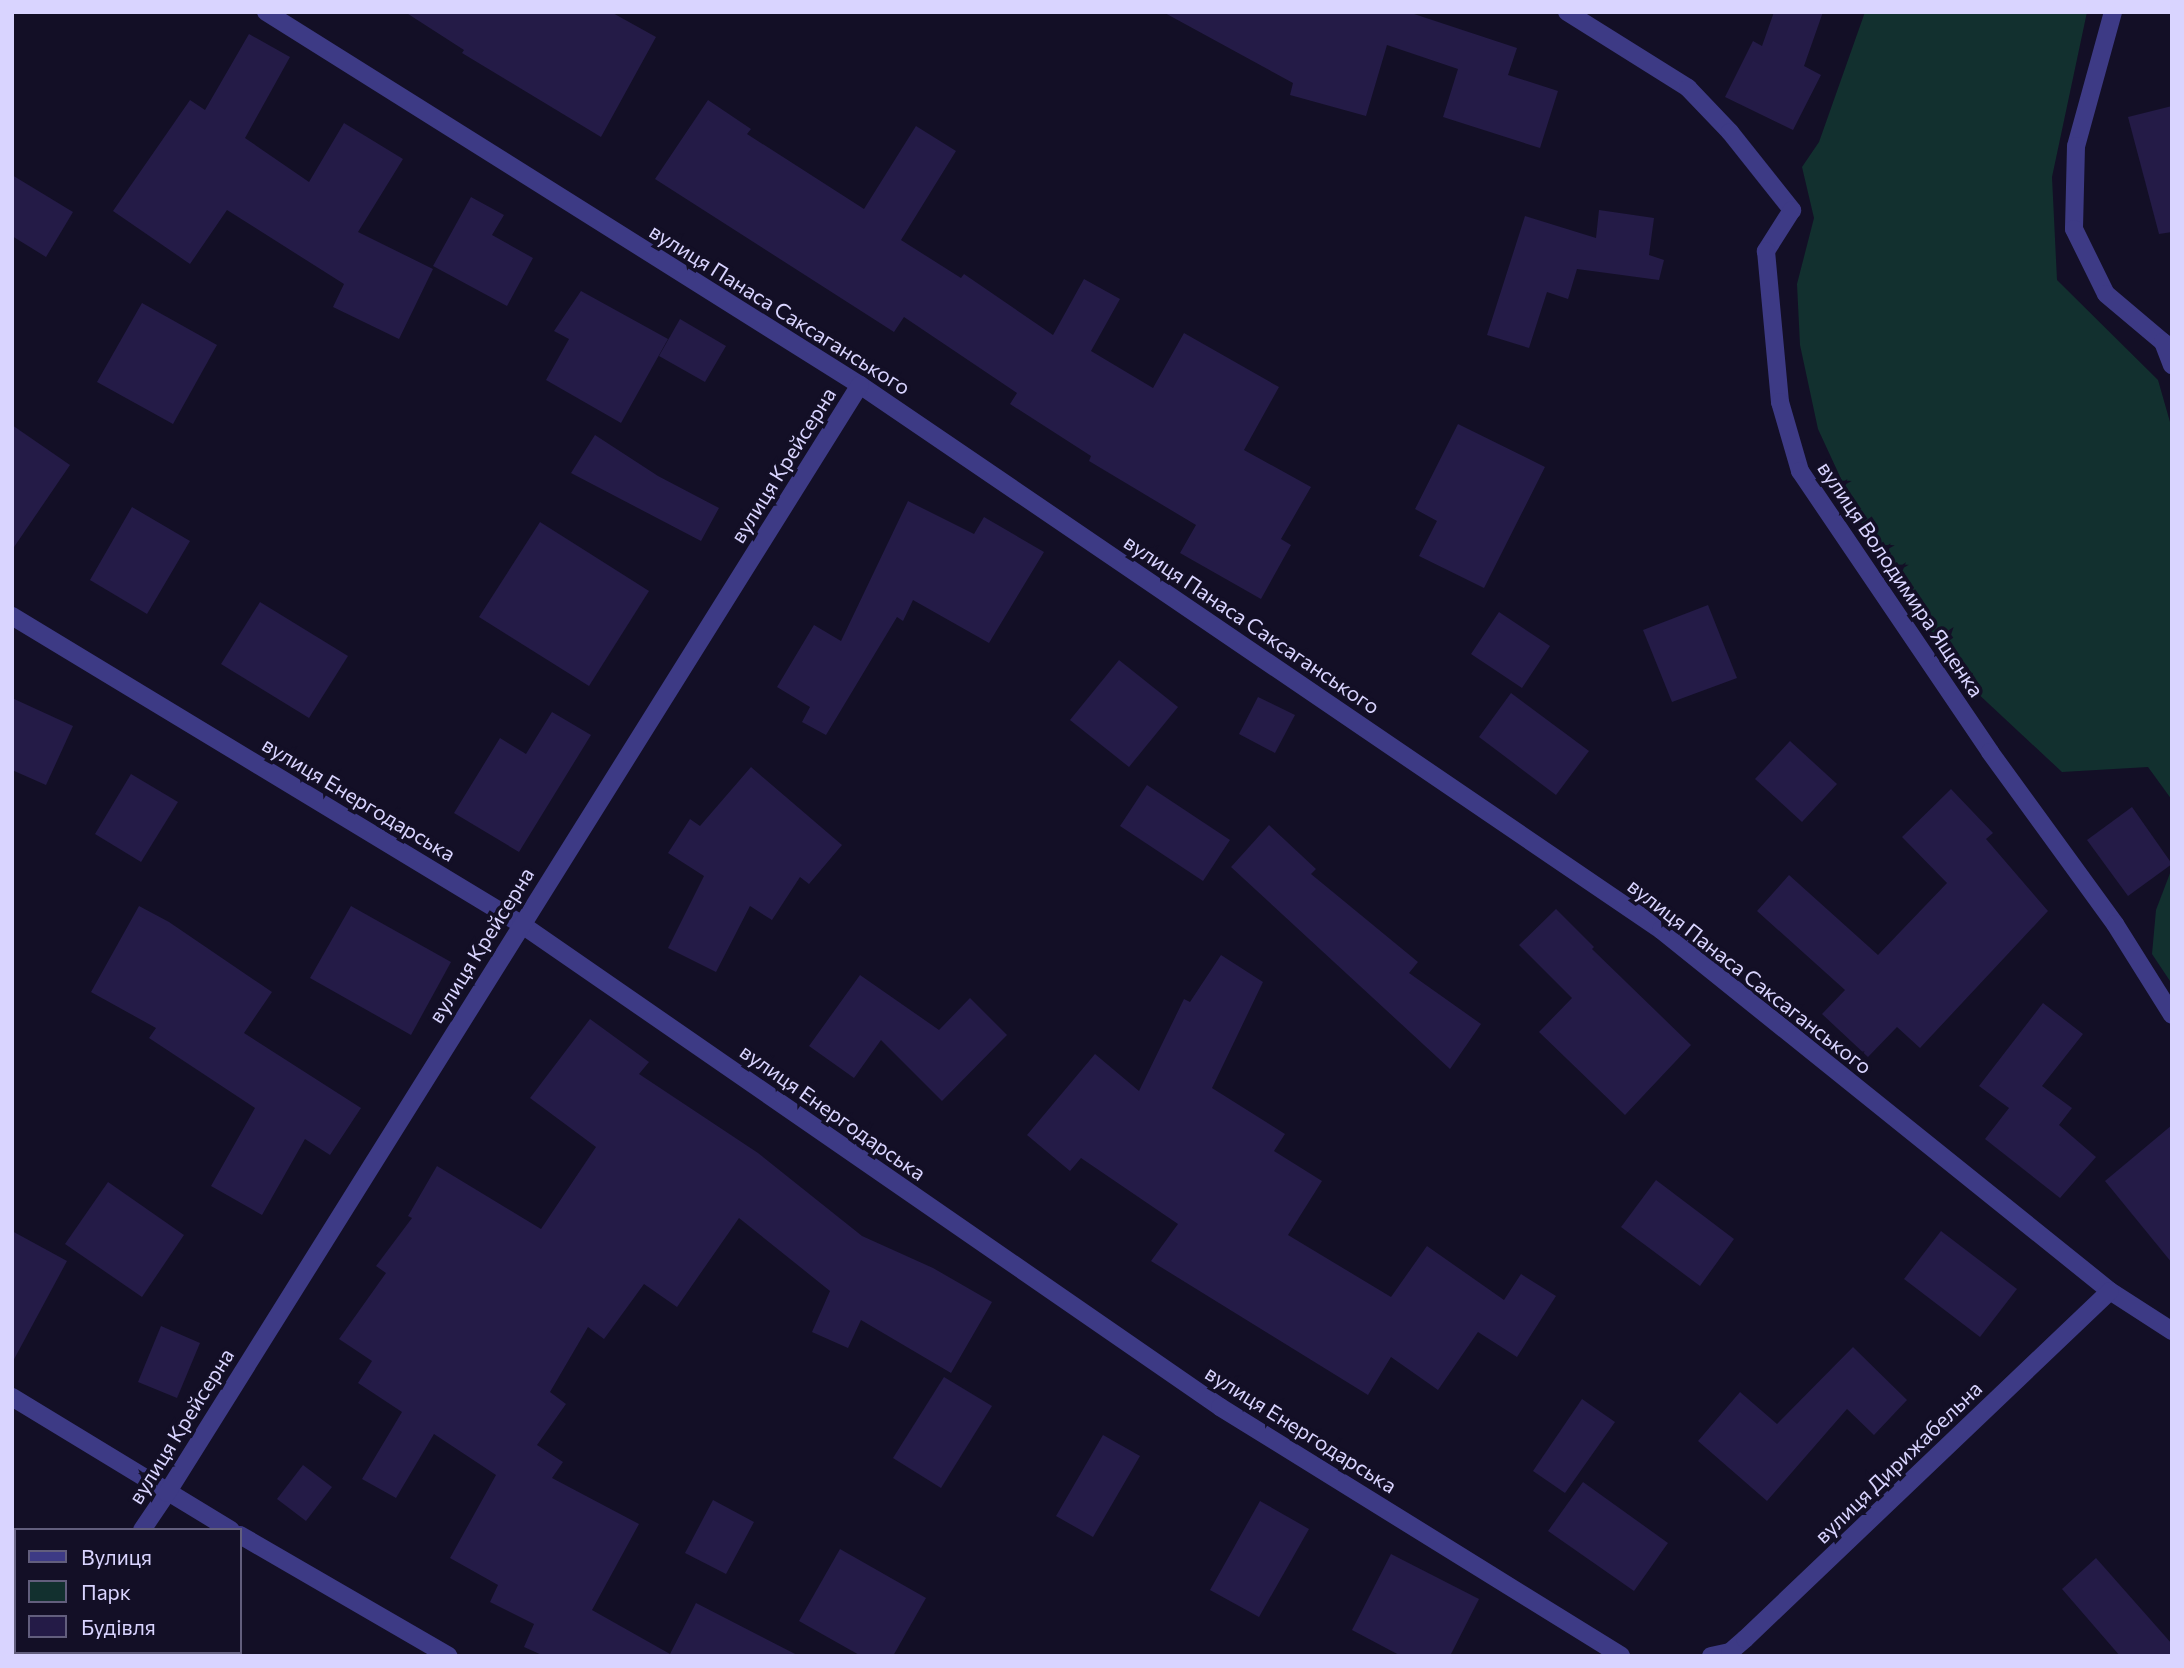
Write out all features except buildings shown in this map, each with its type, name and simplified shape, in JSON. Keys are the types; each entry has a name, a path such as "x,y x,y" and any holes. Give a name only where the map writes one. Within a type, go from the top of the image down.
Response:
{"street":[{"name":"вулиця Панаса Саксаганського","path":"266,12 860,385 1661,930 2110,1291 2172,1331"},
{"name":"вулиця Володимира Ященка","path":"1567,12 1688,88 1730,132 1792,210 1766,251 1780,402 1800,471 1990,752 2115,924 2172,1016"},
{"path":"2113,12 2076,146 2074,229 2106,294 2163,342 2172,366"},
{"name":"вулиця Крейсерна","path":"143,1528 860,385"},
{"name":"вулиця Енергодарська","path":"12,616 521,924 1220,1407 1621,1656"},
{"name":"вулиця Дирижабельна","path":"1711,1656 1730,1652 1745,1639 2110,1291"},
{"path":"12,1397 227,1528"},
{"path":"242,1536 449,1656"}],"green space":[{"path":"1865,12 2087,12 2052,177 2057,280 2158,380 2172,429 2172,800 2148,767 2062,772 1958,675 1861,522 1818,429 1800,345 1797,284 1814,218 1802,167 1819,142"},
{"path":"2172,868 2172,984 2152,954 2156,910"}]}
